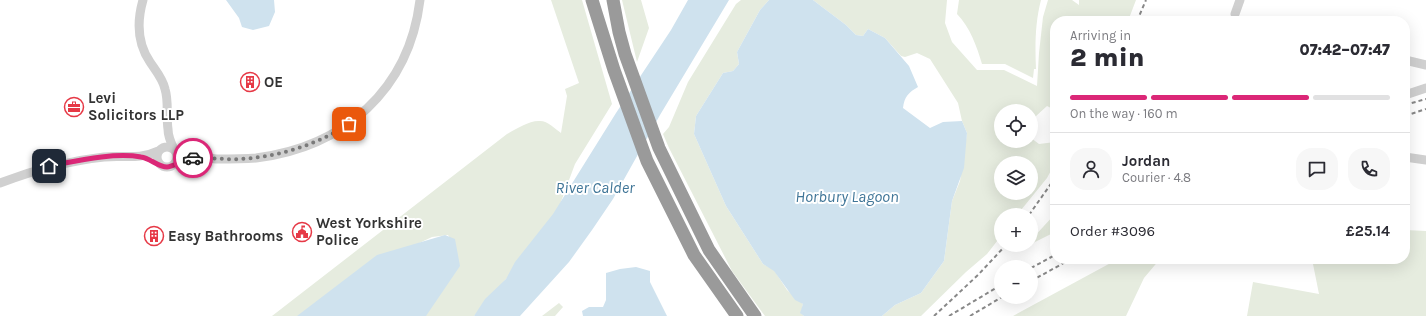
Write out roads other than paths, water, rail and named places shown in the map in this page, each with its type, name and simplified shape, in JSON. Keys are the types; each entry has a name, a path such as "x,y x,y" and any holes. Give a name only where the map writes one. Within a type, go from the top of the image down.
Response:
{"highway":[{"path":"612,0 625,54 659,148 709,250 755,316"},
{"path":"594,3 614,70 647,161 694,255 736,316"}],"street":[{"path":"144,0 139,22 141,44 148,60 163,82 166,90 168,105 168,129 177,157 175,164"},
{"path":"0,183 49,166 105,157 142,157 169,147 175,151 195,158 238,160 280,154 307,146 331,136 349,124 365,110 380,94 401,65 414,34 420,0"},
{"path":"1235,14 1240,0"},
{"path":"1410,61 1426,65"},
{"path":"1410,93 1426,88"},
{"path":"160,165 156,157 168,129"},
{"path":"142,157 168,167 195,158"},
{"path":"1410,158 1426,160"}],"water":[{"path":"226,0 274,0 275,12 269,26 253,30 242,27 239,18"},
{"name":"River Calder","path":"688,0 729,0 660,115 613,199 569,262 520,316 474,316 485,299 506,279 515,262 553,214 616,113 671,30"},
{"name":"Horbury Lagoon","path":"769,0 813,0 846,25 856,35 863,36 868,29 885,38 909,66 918,87 908,95 904,101 903,108 930,128 943,122 962,121 967,133 964,168 952,201 944,261 921,293 895,305 882,316 804,316 800,313 803,304 795,300 774,271 763,264 726,206 694,134 696,116 723,73 733,71 739,64 737,52 760,10"},
{"path":"445,235 455,239 460,266 426,316 297,316 377,255"},
{"path":"636,267 650,271 650,282 667,316 583,316 582,311 589,307 603,307 606,300 606,273"}],"railway":[{"path":"1139,16 1146,0"},
{"path":"1410,104 1426,99"},
{"path":"1410,114 1426,109"},
{"path":"1034,208 1050,185"},
{"path":"934,316 978,275 999,252"},
{"path":"1038,264 1050,258"},
{"path":"1038,277 1062,264"},
{"path":"949,316 994,289"},
{"path":"970,316 994,302"}],"place":[{"name":"OE","path":"250,82"},
{"name":"Levi Solicitors LLP","path":"74,107"},
{"name":"West Yorkshire Police","path":"302,232"},
{"name":"Easy Bathrooms","path":"154,236"}]}
